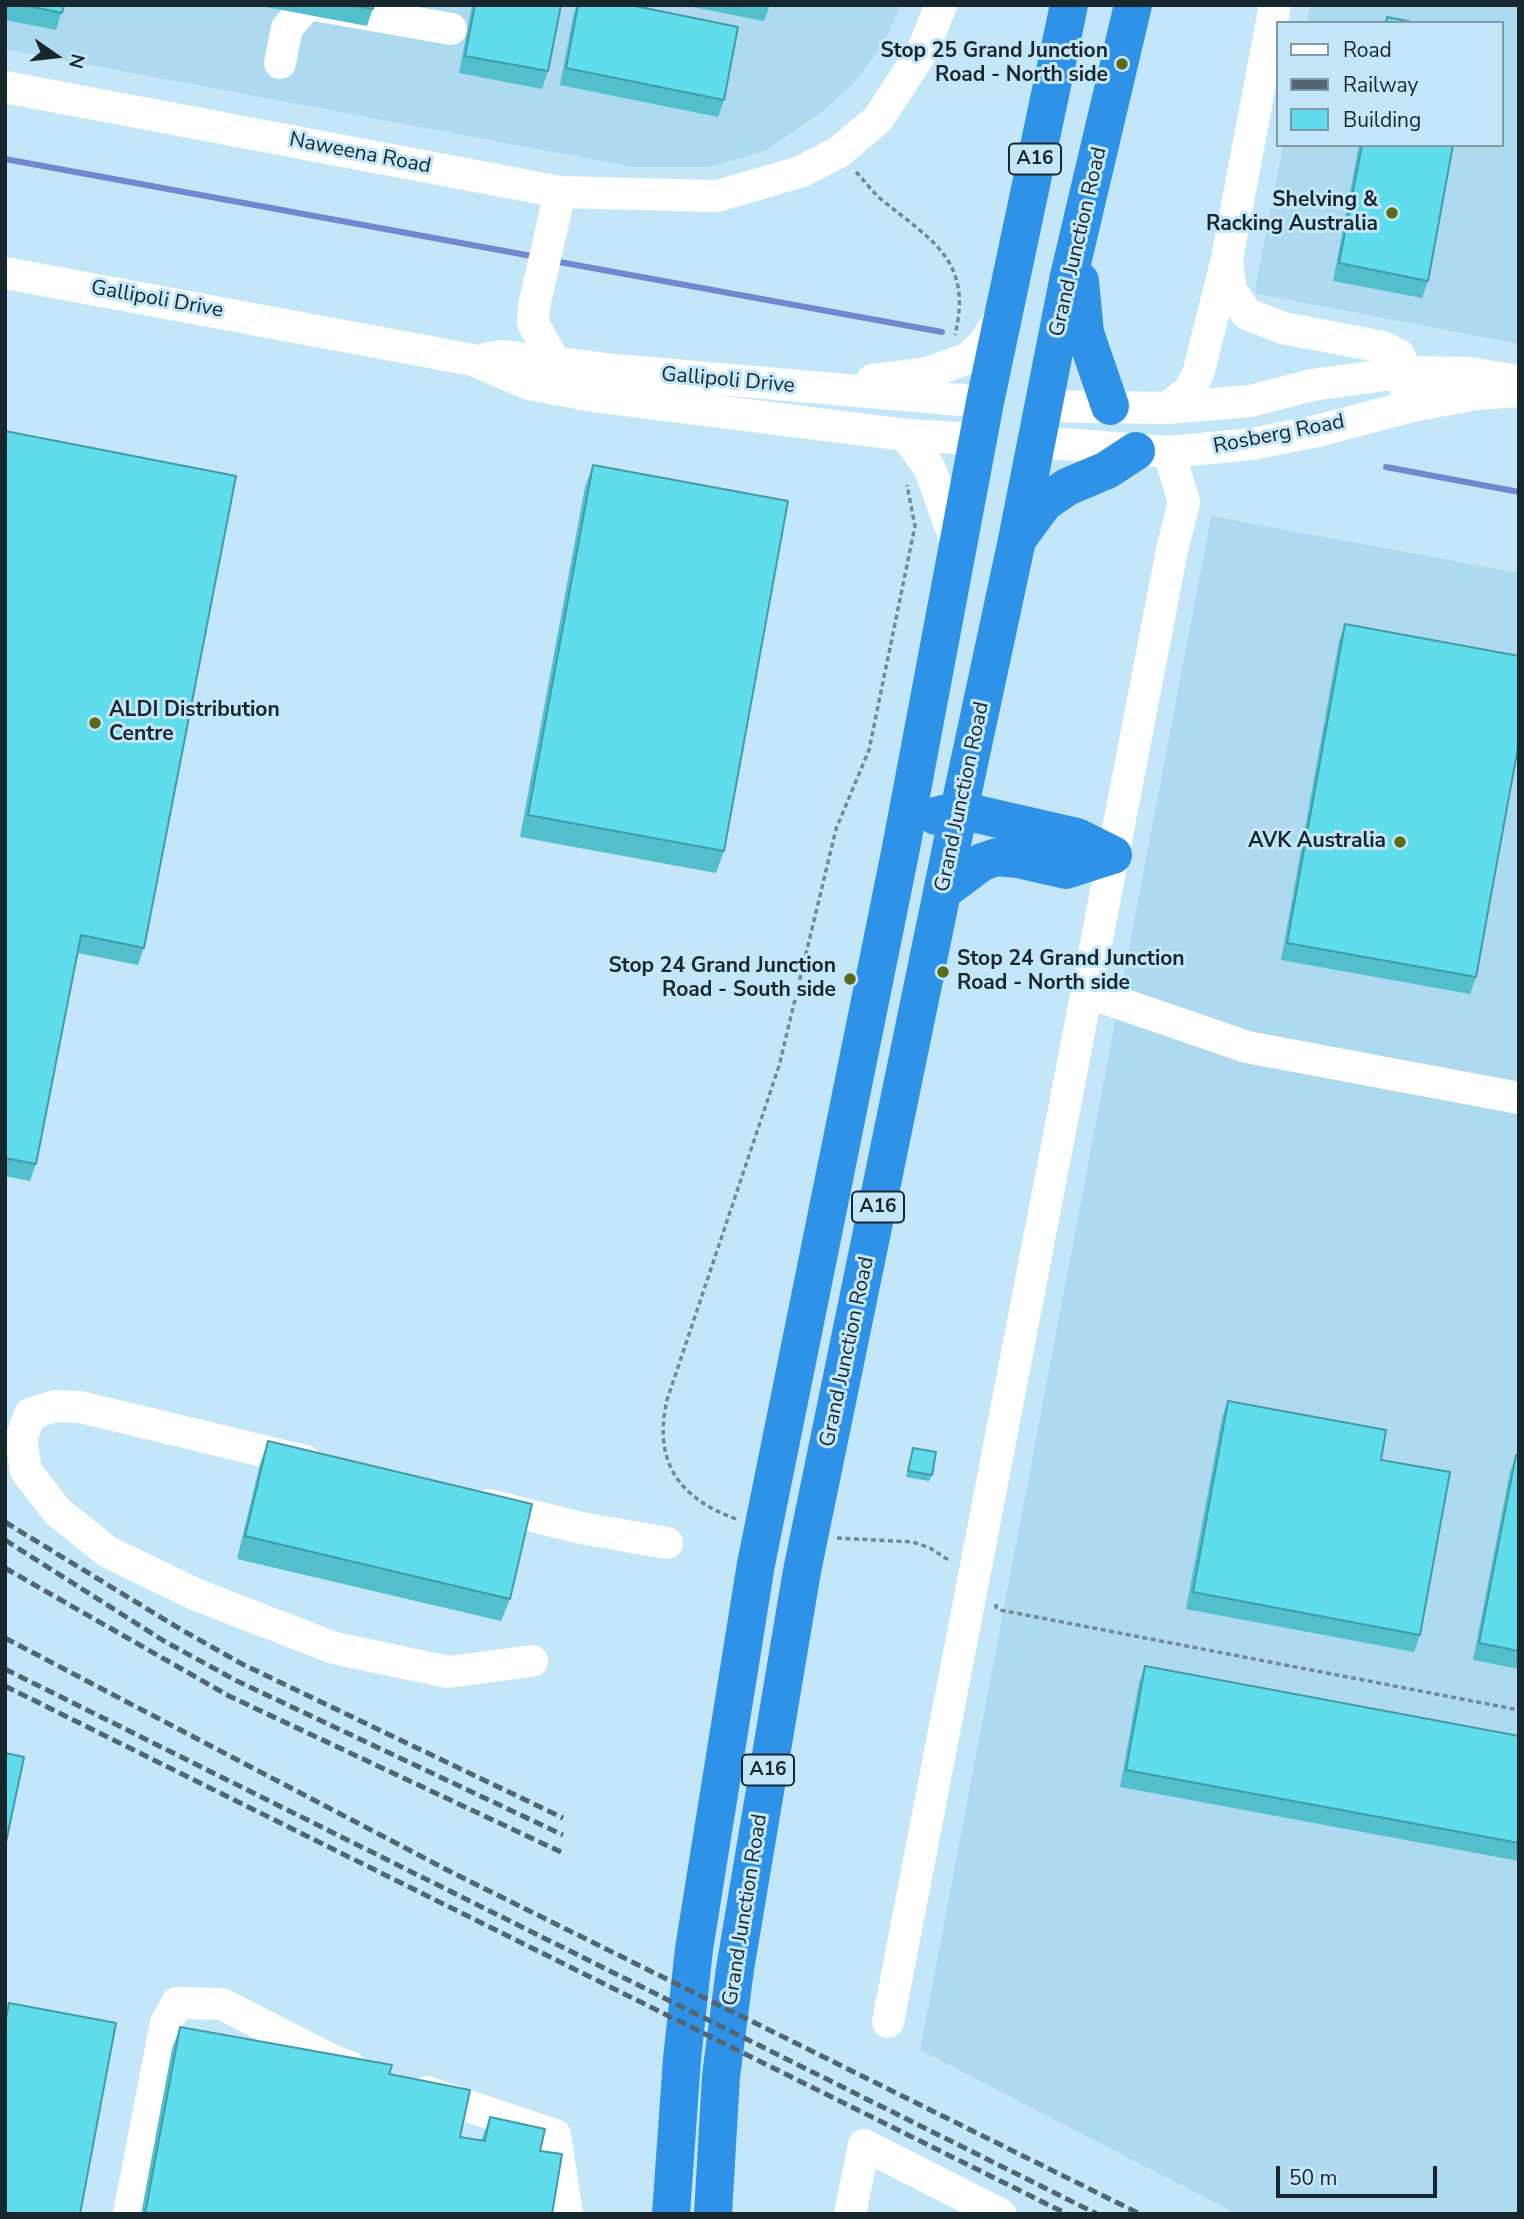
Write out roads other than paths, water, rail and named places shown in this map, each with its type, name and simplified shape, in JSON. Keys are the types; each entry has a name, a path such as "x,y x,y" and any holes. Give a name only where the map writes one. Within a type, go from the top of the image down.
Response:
{"highway":[{"name":"Grand Junction Road","path":"671,2214 682,2059 695,1949 756,1564 753,1517 901,848 985,402 1069,5"},
{"name":"Grand Junction Road","path":"713,2214 721,2076 735,1969 802,1572 827,1531 959,810 1077,244 1133,5"},
{"path":"1077,244 1085,333 1110,406"},
{"path":"985,402 1040,424"},
{"path":"978,439 1040,424"},
{"path":"1017,540 1044,503 1067,486 1152,452"},
{"path":"901,848 930,818 959,810 1077,837 1113,855"},
{"path":"943,891 982,862 997,857 1066,870 1113,855"}],"street":[{"path":"280,63 287,28 307,5"},
{"path":"315,5 450,29"},
{"name":"Naweena Road","path":"5,87 560,192 717,196 800,172 839,152 878,119 923,50 941,5"},
{"path":"1167,408 1189,391 1198,374 1227,259 1275,5"},
{"path":"555,363 533,323 548,238 560,192"},
{"path":"1227,259 1231,291 1247,314 1283,328 1383,346 1399,355 1407,372 1406,393 1396,409"},
{"name":"Gallipoli Drive","path":"5,273 473,360 529,384 594,396 906,435 978,439"},
{"path":"805,388 927,373 969,358 984,343 1003,313"},
{"name":"Gallipoli Drive","path":"473,360 504,356 805,388 985,402"},
{"name":"Rosberg Road","path":"1040,424 1110,406 1167,408 1251,401 1312,385 1407,372 1470,373 1519,382"},
{"name":"Rosberg Road","path":"1040,424 1152,452 1252,444 1317,431 1396,409 1476,394 1519,391"},
{"path":"906,435 930,469 957,545"},
{"path":"888,2022 1172,550 1184,502 1152,452"},
{"path":"1087,992 1247,1047 1519,1098"},
{"path":"337,1469 80,1407 54,1406 30,1414 21,1439 26,1472 58,1512 108,1552 197,1595 334,1648 447,1672 532,1661"},
{"path":"459,1498 581,1528 667,1542"},
{"path":"129,2214 166,2023 177,2003 222,2004 333,2061 555,2135 568,2214"},
{"path":"850,2214 863,2145 1000,2214"}],"waterway":[{"path":"5,159 537,257"},
{"path":"554,261 942,332"},
{"path":"1386,467 1519,492"}],"railway":[{"path":"5,1522 244,1665 563,1818"},
{"path":"5,1540 164,1641 237,1681 563,1835"},
{"path":"5,1568 229,1696 561,1852"},
{"path":"5,1638 453,1873 1140,2214"},
{"path":"5,1669 1097,2214"},
{"path":"5,1686 1067,2214"}],"place":[{"name":"Stop 25 Grand Junction Road - North side","path":"1122,64"},
{"name":"Shelving & Racking Australia","path":"1392,213"},
{"name":"ALDI Distribution Centre","path":"95,723"},
{"name":"AVK Australia","path":"1400,842"},
{"name":"Stop 24 Grand Junction Road - North side","path":"943,972"},
{"name":"Stop 24 Grand Junction Road - South side","path":"850,979"}]}
